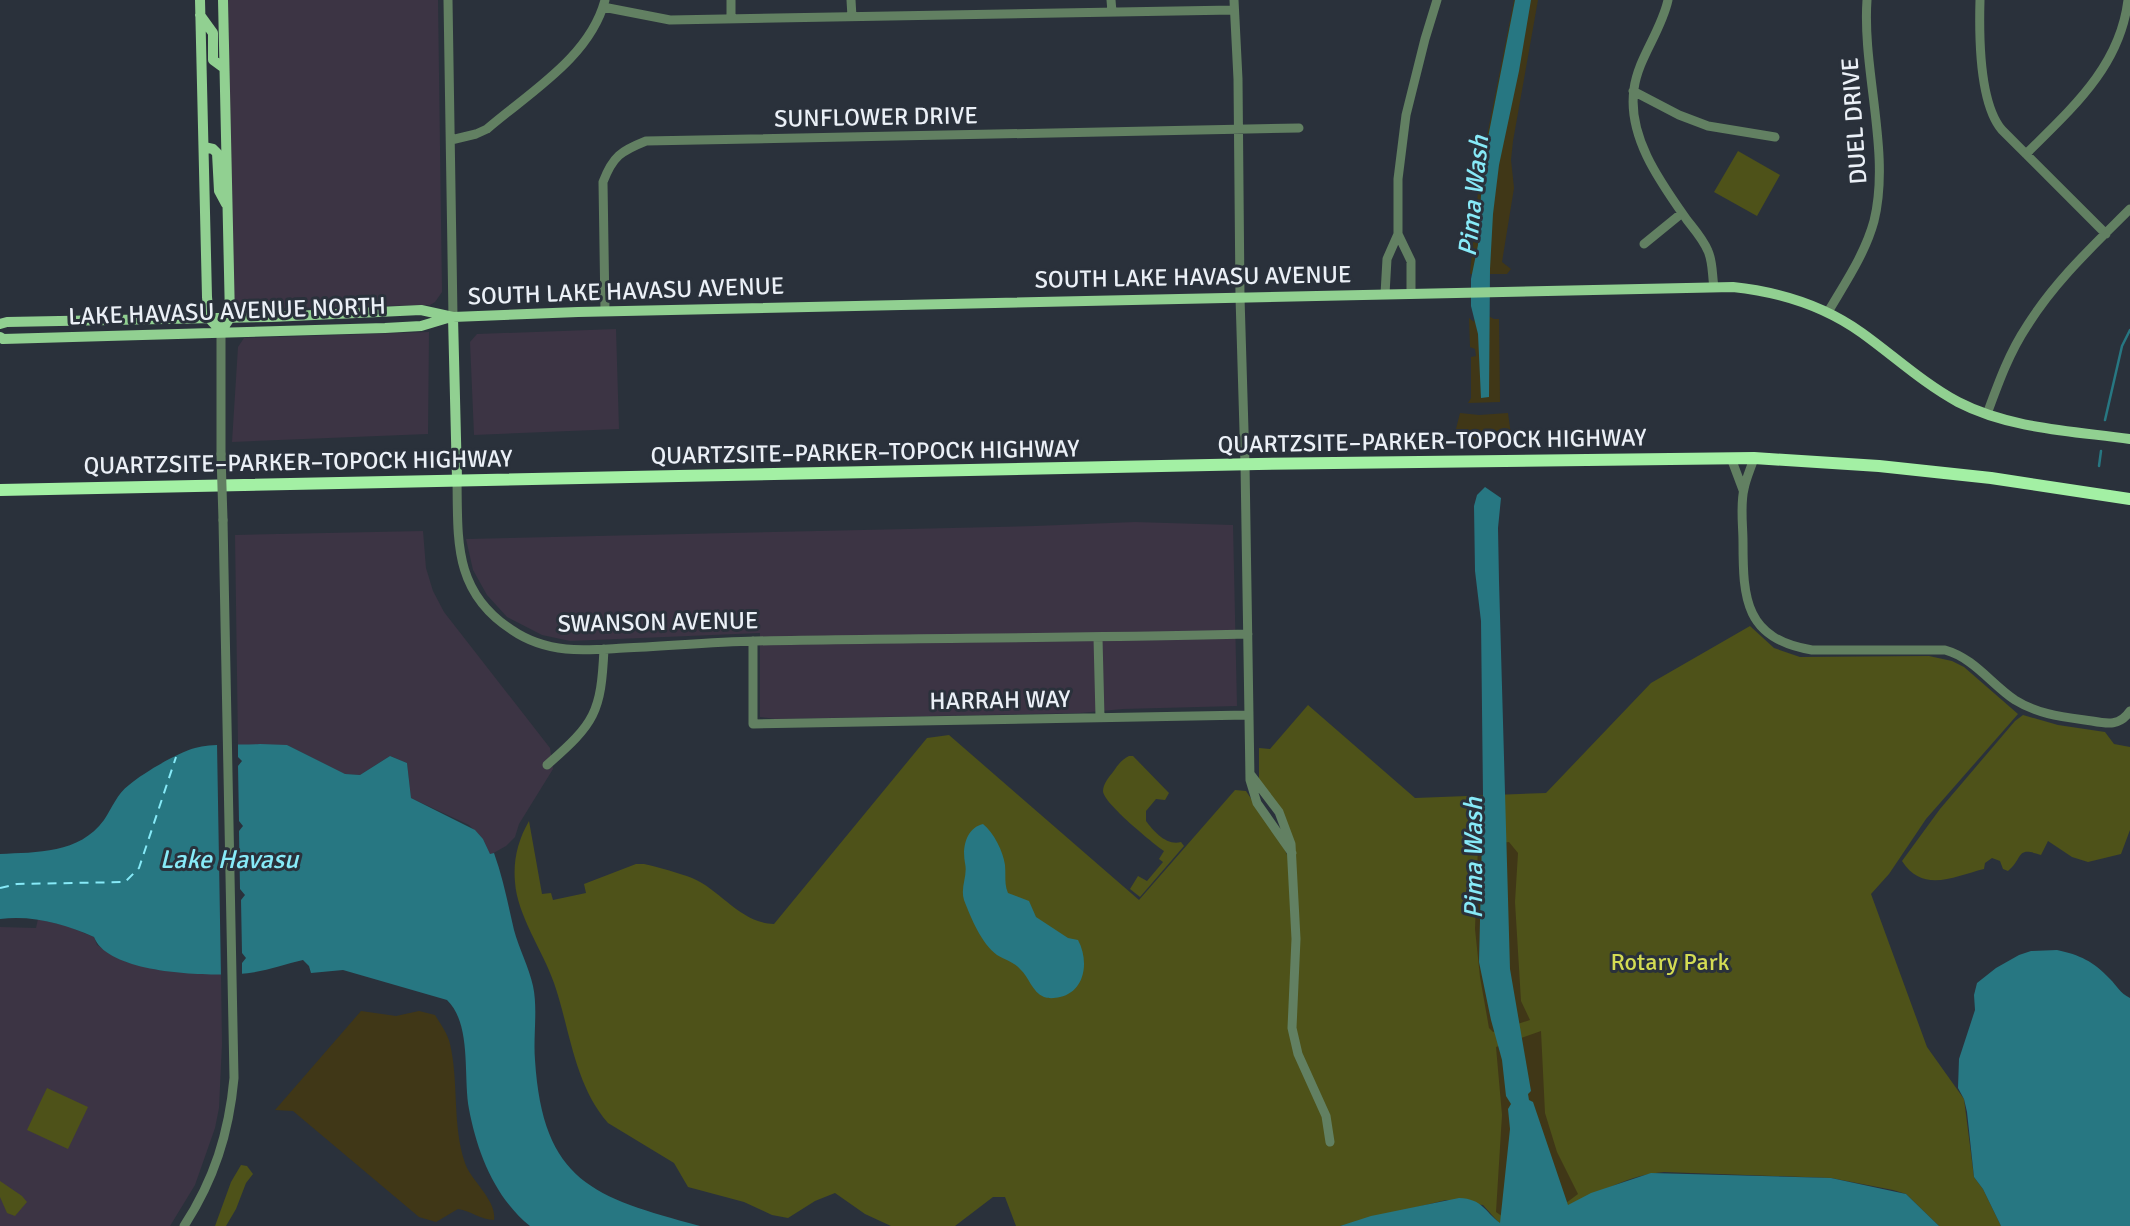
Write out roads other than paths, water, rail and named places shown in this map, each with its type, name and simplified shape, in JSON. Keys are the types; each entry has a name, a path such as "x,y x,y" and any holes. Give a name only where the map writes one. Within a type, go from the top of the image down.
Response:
{"highway":[{"name":"QUARTZSITE–PARKER–TOPOCK HIGHWAY","path":"0,490 1245,464 1754,458"},
{"path":"1754,458 1879,466 1991,478 2130,499"}],"main road":[{"path":"200,0 209,318 221,331 226,318 227,207 223,0"},
{"path":"200,15 212,33 214,60 224,68"},
{"path":"204,147 217,153 219,191 227,207"},
{"name":"SOUTH LAKE HAVASU AVENUE","path":"226,318 421,310 453,317 605,311 1714,287 1772,293 1828,313 1863,333 1942,392 1987,414 2026,424 2130,439"},
{"name":"LAKE HAVASU AVENUE NORTH","path":"0,337 95,337 385,328 421,326 453,317"},
{"name":"SWANSON AVENUE","path":"453,317 457,479"},
{"name":"LAKE HAVASU AVENUE NORTH","path":"0,324 226,318"}],"street":[{"name":"SWANSON AVENUE","path":"448,0 453,317"},
{"path":"731,0 731,19"},
{"path":"852,0 852,17"},
{"path":"1111,0 1112,12"},
{"path":"1385,294 1387,260 1398,234 1398,179 1406,115 1437,0"},
{"path":"1668,0 1659,31 1639,69 1633,92 1634,117 1646,154 1661,182 1708,250 1714,287"},
{"name":"DUEL DRIVE","path":"1828,313 1865,246 1874,221 1878,195 1879,169 1867,40 1867,0"},
{"path":"1980,0 1980,30 1989,107 1999,126 2106,234"},
{"path":"2026,154 2082,97 2102,72 2123,28 2128,0"},
{"path":"451,140 487,129 571,58 589,36 604,4 670,20 1112,12 1234,5 1250,773 1279,812 1289,835 1296,939 1292,1028 1298,1054 1325,1116 1330,1142"},
{"path":"1633,92 1708,126 1775,137"},
{"name":"SUNFLOWER DRIVE","path":"605,311 603,182 610,164 623,150 646,141 1299,128"},
{"path":"1987,414 2003,372 2025,328 2054,287 2130,209"},
{"path":"1644,244 1682,213"},
{"path":"1398,234 1411,261 1411,294"},
{"path":"184,1226 207,1187 223,1145 232,1101 221,331"},
{"path":"1731,458 1743,491"},
{"path":"1754,458 1743,491 1744,584 1746,597 1757,621 1774,638 1812,650 1945,650 1968,661 2010,696 2043,713 2111,724 2122,720 2130,711"},
{"name":"SWANSON AVENUE","path":"457,479 458,542 462,563 474,592 487,609 511,629 539,643 570,649 604,649 753,641 1248,635"},
{"path":"1098,638 1100,717"},
{"name":"HARRAH WAY","path":"753,641 753,724 1248,715"},
{"path":"547,765 580,736 598,707 604,649"}],"water":[{"path":"1515,0 1531,0 1499,165 1490,269 1489,397 1481,398 1478,334 1471,306 1471,279 1478,245 1483,163"},
{"path":"1485,487 1501,498 1498,528 1499,581 1510,969 1531,1091 1528,1094 1529,1100 1533,1102 1568,1205 1591,1193 1651,1173 1831,1178 1906,1194 1939,1226 1340,1226 1371,1216 1459,1198 1478,1203 1500,1223 1510,1129 1508,1109 1511,1104 1506,1096 1502,1060 1479,962 1483,796 1481,621 1475,571 1474,506 1477,495"},
{"name":"Lake Havasu","path":"287,745 345,774 360,775 390,756 407,763 411,798 475,830 490,854 494,853 516,937 531,979 535,1004 535,1060 540,1101 549,1133 563,1158 580,1178 603,1193 630,1205 700,1226 530,1226 497,1188 483,1158 469,1109 463,1036 455,1010 447,1000 343,970 311,973 303,960 239,974 159,970 118,959 103,949 94,937 72,928 37,920 0,919 0,854 57,849 82,839 104,820 129,785 160,764 195,748"},
{"path":"983,824 994,837 1002,854 1008,893 1029,901 1036,917 1068,938 1078,940 1083,956 1083,974 1080,982 1069,994 1052,998 1040,995 1018,967 991,950 977,930 963,895 966,872 964,851 969,834"},
{"path":"2057,950 2092,963 2130,998 2130,1226 2001,1226 1974,1177 1967,1112 1958,1088 1959,1059 1975,1010 1974,995 1977,983 2019,955 2031,951"}],"waterway":[{"path":"2105,420 2122,346 2130,330"},
{"path":"2099,466 2101,451"}],"water label":[{"name":"Pima Wash","path":"1474,196"},
{"name":"Pima Wash","path":"1474,858"}],"park label":[{"name":"Rotary Park","path":"1670,962"}]}
